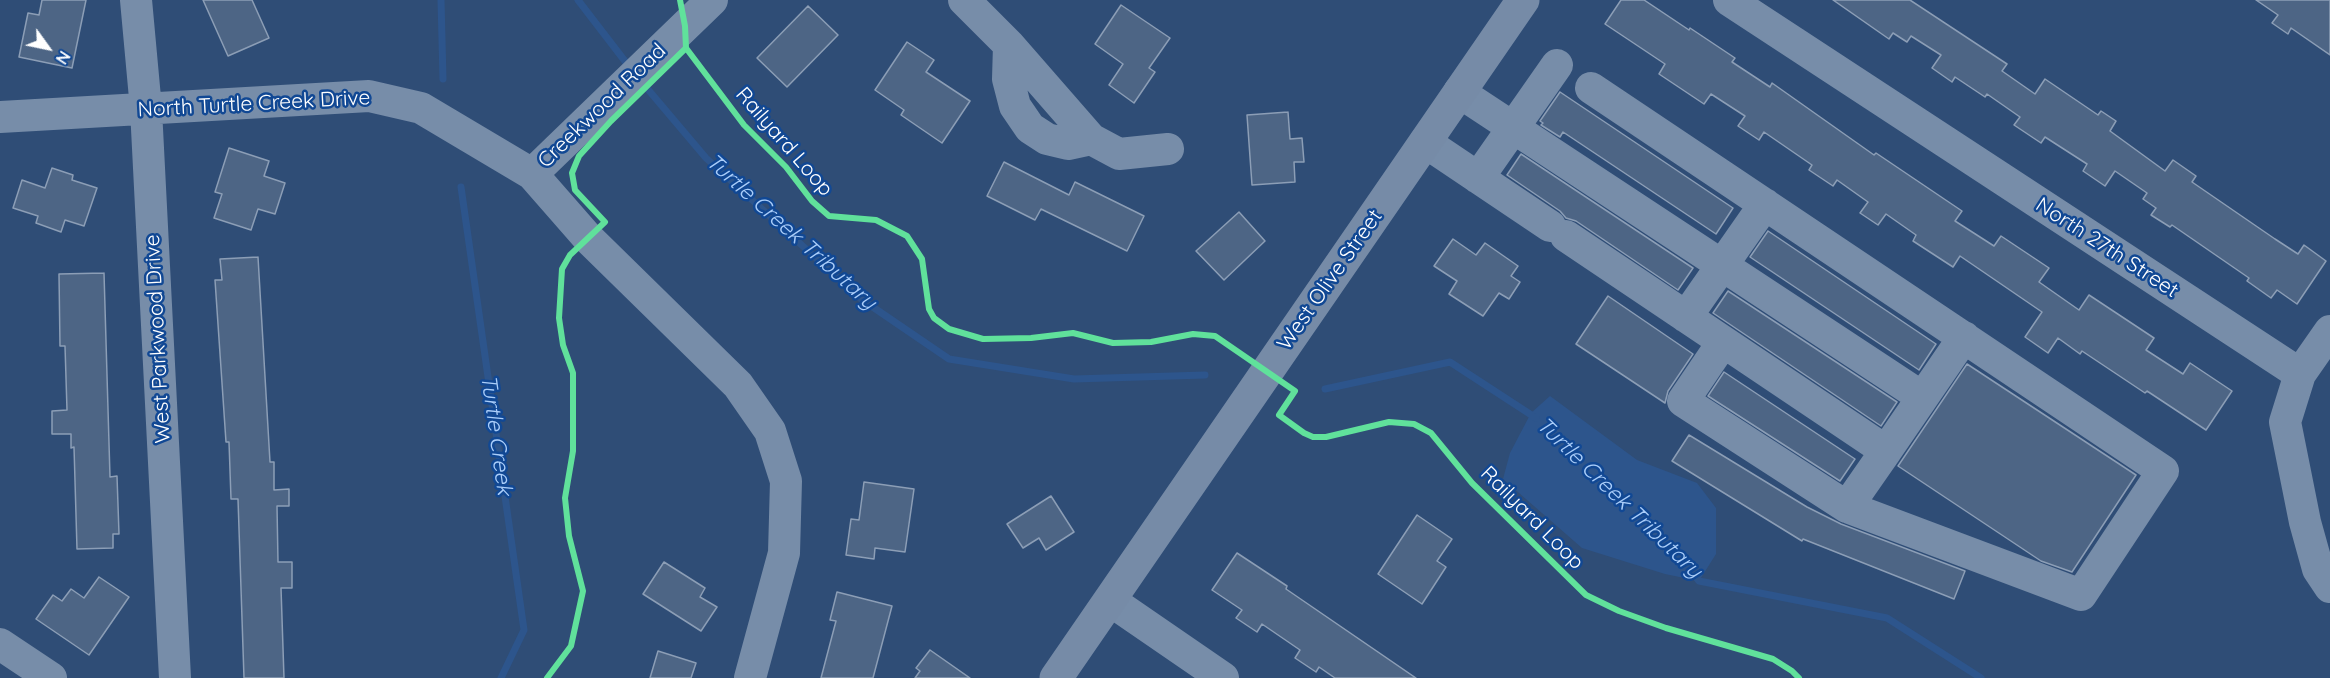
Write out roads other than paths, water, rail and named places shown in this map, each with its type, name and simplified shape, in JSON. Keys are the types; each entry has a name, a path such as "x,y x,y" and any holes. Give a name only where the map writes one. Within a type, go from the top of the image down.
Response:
{"main road":[{"name":"West Olive Street","path":"1056,678 1523,0"}],"street":[{"name":"West Parkwood Drive","path":"136,0 146,109 175,678"},
{"name":"Creekwood Road","path":"532,174 711,0"},
{"path":"964,0 1009,45 1091,139 1119,154 1167,149"},
{"name":"North 27th Street","path":"1729,0 2300,375"},
{"path":"1478,178 1557,65"},
{"path":"1591,88 2163,471 2081,595 1847,507 1683,401 1723,342"},
{"path":"1459,92 1922,397"},
{"name":"North Turtle Creek Drive","path":"0,117 369,96 421,108 532,174 588,238 738,385 770,431 786,481 784,553 750,678"},
{"path":"1425,142 1886,451"},
{"path":"1686,317 1765,204"},
{"path":"2330,331 2300,375 2286,422 2305,522 2318,569 2330,587"},
{"path":"1847,507 1964,338"},
{"path":"1111,601 1223,678"},
{"path":"0,644 51,678"}],"water":[{"path":"1550,396 1637,460 1697,483 1716,508 1716,554 1699,581 1665,574 1582,548 1503,479 1510,453 1531,413"}],"waterway":[{"name":"Turtle Creek","path":"441,0 443,79"},
{"name":"Turtle Creek Tributary","path":"578,0 631,69"},
{"name":"Turtle Creek Tributary","path":"640,80 706,158 861,299 949,359 1074,379 1205,375"},
{"name":"Turtle Creek","path":"461,187 524,630 501,678"},
{"name":"Turtle Creek Tributary","path":"1325,389 1450,362 1536,418"},
{"name":"Turtle Creek Tributary","path":"1695,576 1699,581 1887,618 1981,678"}]}
